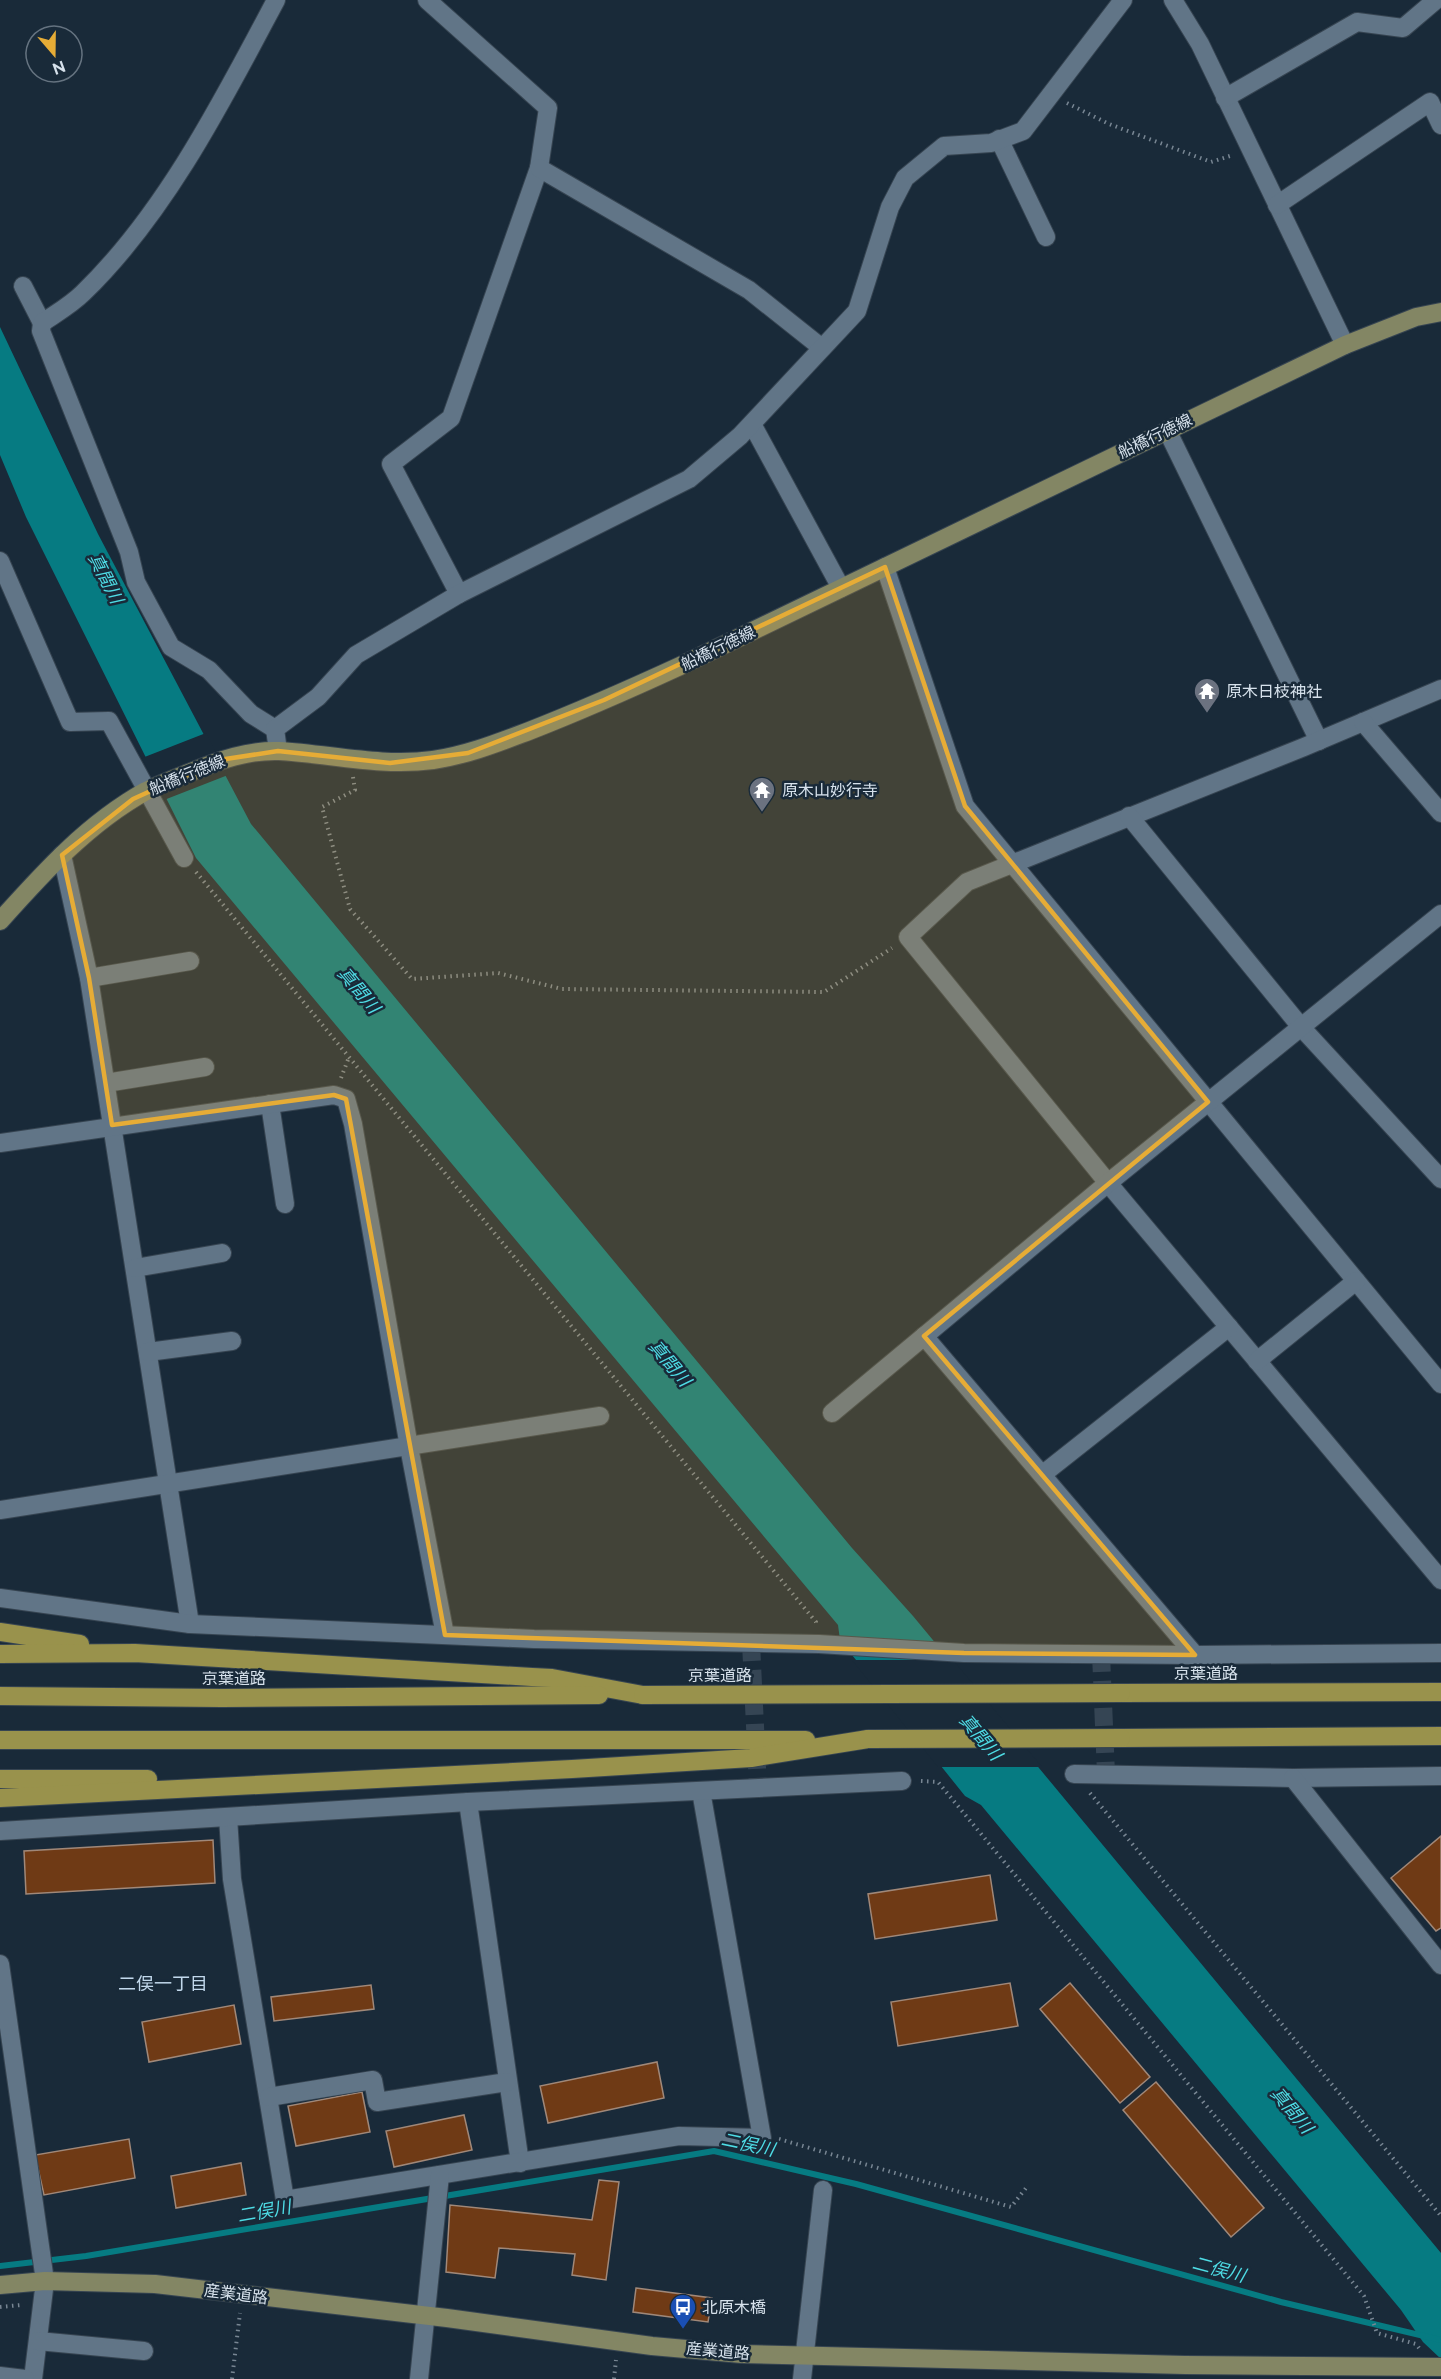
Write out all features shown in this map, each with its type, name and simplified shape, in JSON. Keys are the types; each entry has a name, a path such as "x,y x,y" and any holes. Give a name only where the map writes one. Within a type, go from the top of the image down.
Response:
{"highway":[{"path":"0,1632 135,1653"},
{"path":"0,1654 135,1653 552,1678 643,1695"},
{"name":"京葉道路","path":"0,1696 234,1698 1441,1692"},
{"path":"0,1740 1441,1736"},
{"path":"0,1798 750,1758 868,1739"},
{"path":"0,1779 348,1781"}],"main road":[{"name":"船橋行徳線","path":"0,921 62,855 98,825 149,790 219,760 250,753 278,751 390,763 432,760 477,750 604,700 1345,345 1416,317 1441,312"},
{"name":"産業道路","path":"0,2285 45,2281 155,2284 427,2316 652,2346 742,2354 1184,2372 1437,2367"}],"street":[{"path":"42,323 81,295 118,255 161,198 210,125 276,0"},
{"path":"427,0 548,108 539,168 451,418 391,464 459,594"},
{"path":"275,729 318,697 356,655 459,594 689,479 740,436 857,311 886,218 904,178 944,146 991,143 1023,131 1123,0"},
{"path":"1173,0 1200,44 1345,345"},
{"path":"1225,98 1357,22 1403,28 1436,0"},
{"path":"1277,205 1430,102 1441,125"},
{"path":"999,140 1046,237"},
{"path":"539,168 749,290 822,348"},
{"path":"22,286 42,323 41,331 129,552 136,582 171,647 209,670 251,714 275,729"},
{"path":"752,424 841,588"},
{"path":"1167,430 1319,741"},
{"path":"0,561 70,722 109,722 149,790 184,858"},
{"path":"885,567 965,806 1441,1384"},
{"path":"1441,689 1319,741 967,882 908,937 1108,1183 1441,1580"},
{"path":"1363,722 1441,813"},
{"path":"275,729 278,751"},
{"path":"1129,816 1301,1027 1441,1179"},
{"path":"62,855 89,978 190,1624"},
{"path":"832,1413 1108,1183 1441,914"},
{"path":"89,978 190,961"},
{"path":"106,1083 205,1067"},
{"path":"0,1143 112,1125 334,1095 346,1100 353,1124 444,1635"},
{"path":"270,1104 285,1204"},
{"path":"135,1268 222,1253"},
{"path":"1257,1361 1356,1281"},
{"path":"1043,1474 1229,1327"},
{"path":"924,1336 1196,1654"},
{"path":"148,1352 232,1341"},
{"path":"0,1510 600,1416"},
{"path":"0,1598 190,1624 534,1639 817,1644 964,1653 1441,1653"},
{"path":"1074,1774 1293,1778 1441,1776"},
{"path":"1293,1778 1441,1965"},
{"path":"0,1831 468,1802 902,1781"},
{"path":"228,1817 232,1879 285,2200 679,2136 762,2138 701,1791"},
{"path":"468,1802 519,2163"},
{"path":"0,1964 45,2281 33,2379"},
{"path":"268,2097 373,2080 377,2102 507,2082"},
{"path":"419,2379 440,2175"},
{"path":"802,2379 823,2190"},
{"path":"38,2341 144,2351"},
{"path":"0,2376 26,2379"}],"path":[{"path":"1050,95 1109,124 1211,162 1250,149"},
{"path":"351,760 355,790 322,807 350,909 412,979 498,973 562,989 824,992 908,937"},
{"path":"184,858 816,1622 817,1644"},
{"path":"1074,1774 1441,2216"},
{"path":"902,1781 938,1782 1364,2296 1377,2333 1416,2344 1437,2367"},
{"path":"762,2138 778,2139 1011,2207 1026,2188"},
{"path":"232,2379 243,2295"},
{"path":"0,2307 21,2305"}],"highlighted area":[{"path":"885,567 965,806 1208,1102 924,1336 1195,1655 964,1653 445,1635 346,1099 334,1095 112,1125 89,978 62,855 133,799 219,760 278,751 390,763 468,753 604,700"}],"water":[{"name":"真間川","path":"0,327 98,534 251,824 852,1548 913,1616 1441,2253 1441,2359 1423,2342 1401,2310 981,1805 965,1796 840,1640 838,1625 196,858 26,517 0,455"}],"pier":[{"path":"206,733 228,775 164,800 142,758"},
{"path":"852,1660 953,1660 1042,1767 938,1767"}],"building":[{"path":"1441,1836 1441,1928 1436,1931 1391,1878"},
{"path":"213,1840 215,1883 26,1894 24,1851"},
{"path":"990,1875 997,1920 875,1939 868,1894"},
{"path":"1010,1983 1018,2026 898,2046 891,2002"},
{"path":"1070,1983 1150,2077 1120,2103 1040,2009"},
{"path":"371,1985 374,2009 274,2021 271,1997"},
{"path":"234,2005 241,2044 149,2062 142,2022"},
{"path":"657,2062 664,2098 548,2123 540,2086"},
{"path":"1156,2082 1264,2208 1231,2237 1123,2110"},
{"path":"362,2092 370,2132 296,2146 288,2106"},
{"path":"464,2115 472,2150 394,2167 386,2131"},
{"path":"129,2139 135,2178 44,2195 35,2155"},
{"path":"241,2163 246,2195 176,2208 171,2176"},
{"path":"599,2180 619,2182 606,2280 572,2275 575,2254 499,2248 495,2278 446,2272 450,2205 592,2220"},
{"path":"636,2288 712,2298 708,2322 633,2312"}],"waterway":[{"name":"二俣川","path":"0,2266 86,2256 714,2151 856,2184 1281,2302 1441,2340"}],"tunnel":[{"path":"751,1643 758,1788"},
{"path":"1101,1654 1106,1774"}],"place":[{"name":"原木日枝神社","path":"1207,714"},
{"name":"原木山妙行寺","path":"762,813"},
{"name":"北原木橋","path":"683,2330"}],"district":[{"name":"二俣一丁目","path":"163,1983"}]}
